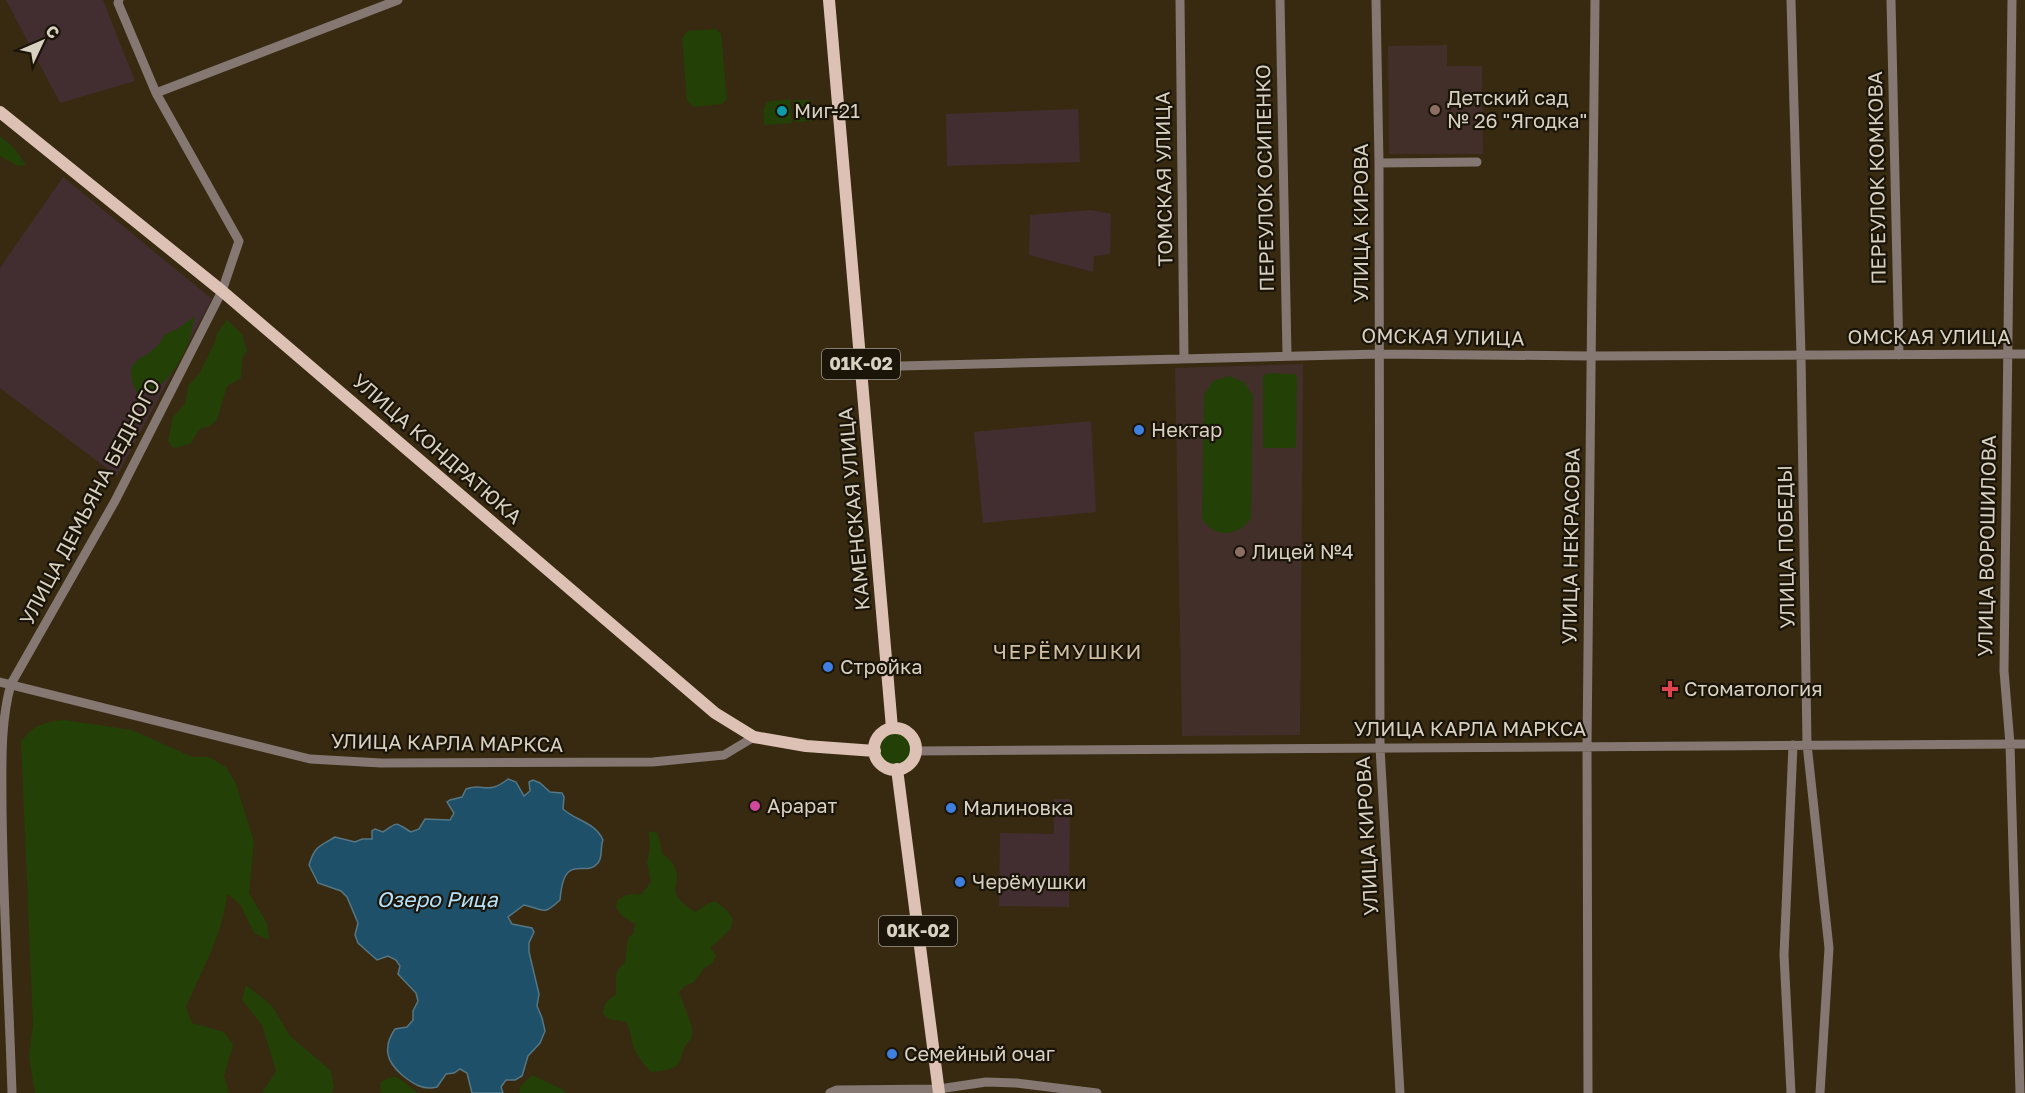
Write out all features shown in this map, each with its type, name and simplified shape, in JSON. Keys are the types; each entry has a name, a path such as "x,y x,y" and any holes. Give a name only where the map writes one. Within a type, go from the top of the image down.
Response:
{"main road":[{"name":"КАМЕНСКАЯ УЛИЦА","path":"829,0 892,729"},
{"name":"УЛИЦА КОНДРАТЮКА","path":"0,112 222,291 715,713 754,737 806,746 875,752"},
{"path":"898,728 909,734 916,744 916,751 912,761 897,769 891,769 880,763 875,752 877,739 886,730 898,728"},
{"name":"01К-02","path":"897,769 939,1091"}],"street":[{"name":"УЛИЦА ДЕМЬЯНА БЕДНОГО","path":"12,1093 4,992 1,854 2,728 6,698 11,684 115,501 222,291 239,241 156,93 118,3 119,0"},
{"path":"156,93 398,0"},
{"name":"ТОМСКАЯ УЛИЦА","path":"1180,0 1184,358"},
{"name":"ПЕРЕУЛОК ОСИПЕНКО","path":"1280,0 1287,355"},
{"name":"УЛИЦА КИРОВА","path":"1376,0 1379,163 1380,748 1400,1093"},
{"name":"УЛИЦА НЕКРАСОВА","path":"1588,1093 1587,746 1594,0"},
{"name":"УЛИЦА ПОБЕДЫ","path":"1791,0 1801,355 1807,744 1829,948 1820,1093"},
{"name":"ПЕРЕУЛОК КОМКОВА","path":"1891,0 1899,355"},
{"name":"УЛИЦА ВОРОШИЛОВА","path":"2012,0 2004,671 2010,744 2020,1093"},
{"path":"1379,163 1477,162"},
{"name":"ОМСКАЯ УЛИЦА","path":"861,367 1287,355 1591,357 2025,354"},
{"name":"УЛИЦА КАРЛА МАРКСА","path":"0,682 310,759 381,763 653,762 724,755 754,737"},
{"name":"УЛИЦА КАРЛА МАРКСА","path":"916,751 2025,744"},
{"path":"1791,1093 1784,956 1793,745"},
{"path":"830,1093 837,1090 939,1091 986,1082 1016,1083 1097,1093"}],"shaded area":[{"path":"6,0 103,0 135,81 60,103"},
{"name":"Детский сад № 26 \"Ягодка\"","path":"1447,45 1447,66 1482,66 1483,154 1389,154 1388,46"},
{"path":"1078,109 1080,162 947,166 946,114"},
{"path":"63,177 212,299 117,476 0,388 0,268"},
{"path":"1091,210 1111,214 1110,254 1094,256 1093,272 1029,255 1030,215"},
{"name":"Лицей №4","path":"1303,364 1300,735 1182,736 1175,368"},
{"path":"1091,421 1096,512 983,523 974,432"},
{"path":"1054,799 1070,799 1069,907 999,906 1000,833 1054,834"}],"green space":[{"path":"716,29 721,34 727,99 722,104 693,107 687,100 682,39 687,31"},
{"path":"790,99 792,123 764,125 763,111 767,102"},
{"path":"794,100 809,100 811,121 795,122"},
{"path":"0,136 14,148 26,165 18,166 0,156"},
{"path":"195,316 188,344 167,379 153,390 137,393 131,371 134,364 152,351 164,335 179,328"},
{"path":"227,320 242,334 247,351 242,358 241,378 227,386 217,420 210,426 200,429 190,444 173,448 168,441 173,417 185,404 188,386 199,374 217,333"},
{"path":"1267,373 1295,374 1297,378 1295,448 1263,447 1263,377"},
{"path":"1229,376 1244,382 1253,396 1251,518 1240,529 1226,533 1213,530 1202,518 1204,395 1213,381"},
{"path":"64,720 132,730 192,757 209,757 226,767 236,784 254,842 249,893 267,924 269,940 254,933 240,904 227,894 216,938 186,1007 192,1023 224,1032 233,1045 224,1076 229,1093 35,1093 29,1056 33,1024 21,741 40,725"},
{"path":"896,731 909,736 914,749 909,762 896,767 883,762 878,749 883,736"},
{"path":"649,831 657,833 662,854 674,866 677,873 675,891 680,900 695,912 715,901 730,914 732,920 729,930 710,948 716,955 713,963 704,968 694,982 679,992 692,1027 692,1038 686,1045 678,1065 651,1072 642,1062 633,1045 626,1022 609,1019 603,1014 606,1002 616,995 617,973 625,963 628,938 634,933 635,924 621,915 616,907 618,900 629,894 641,895 651,882 647,863 650,847"},
{"path":"246,985 272,1006 290,1036 331,1071 334,1088 331,1093 262,1093 276,1071 262,1025 242,1000"},
{"path":"532,1075 566,1093 519,1093 521,1086"},
{"path":"397,1077 418,1093 382,1093 381,1082"}],"water":[{"name":"Озеро Рица","path":"508,779 516,782 524,796 530,791 529,782 533,780 550,792 562,793 563,809 590,825 600,834 603,840 600,858 593,867 576,869 566,875 560,900 550,909 543,910 524,905 508,917 512,924 532,928 534,932 529,943 529,952 539,994 537,1006 545,1031 540,1043 528,1056 522,1076 515,1080 506,1080 501,1087 503,1093 472,1093 467,1073 460,1069 446,1074 437,1087 418,1086 397,1070 388,1054 388,1042 395,1029 407,1027 413,1020 413,1011 418,1001 416,993 398,974 400,966 396,960 388,956 377,960 358,943 355,935 358,923 347,897 341,891 318,883 309,865 318,848 335,837 355,842 372,839 372,831 375,829 383,832 396,824 411,832 419,829 425,819 450,820 454,813 447,802 462,797 466,789 495,787"}],"place":[{"name":"Детский сад № 26 \"Ягодка\"","path":"1435,110"},
{"name":"Миг-21","path":"782,111"},
{"name":"Нектар","path":"1139,430"},
{"name":"Лицей №4","path":"1240,552"},
{"name":"Стройка","path":"828,667"},
{"name":"Стоматология","path":"1670,689"},
{"name":"Арарат","path":"755,806"},
{"name":"Малиновка","path":"951,808"},
{"name":"Черёмушки","path":"960,882"},
{"name":"Семейный очаг","path":"892,1054"}],"district":[{"name":"ЧЕРЁМУШКИ","path":"1068,652"}]}
